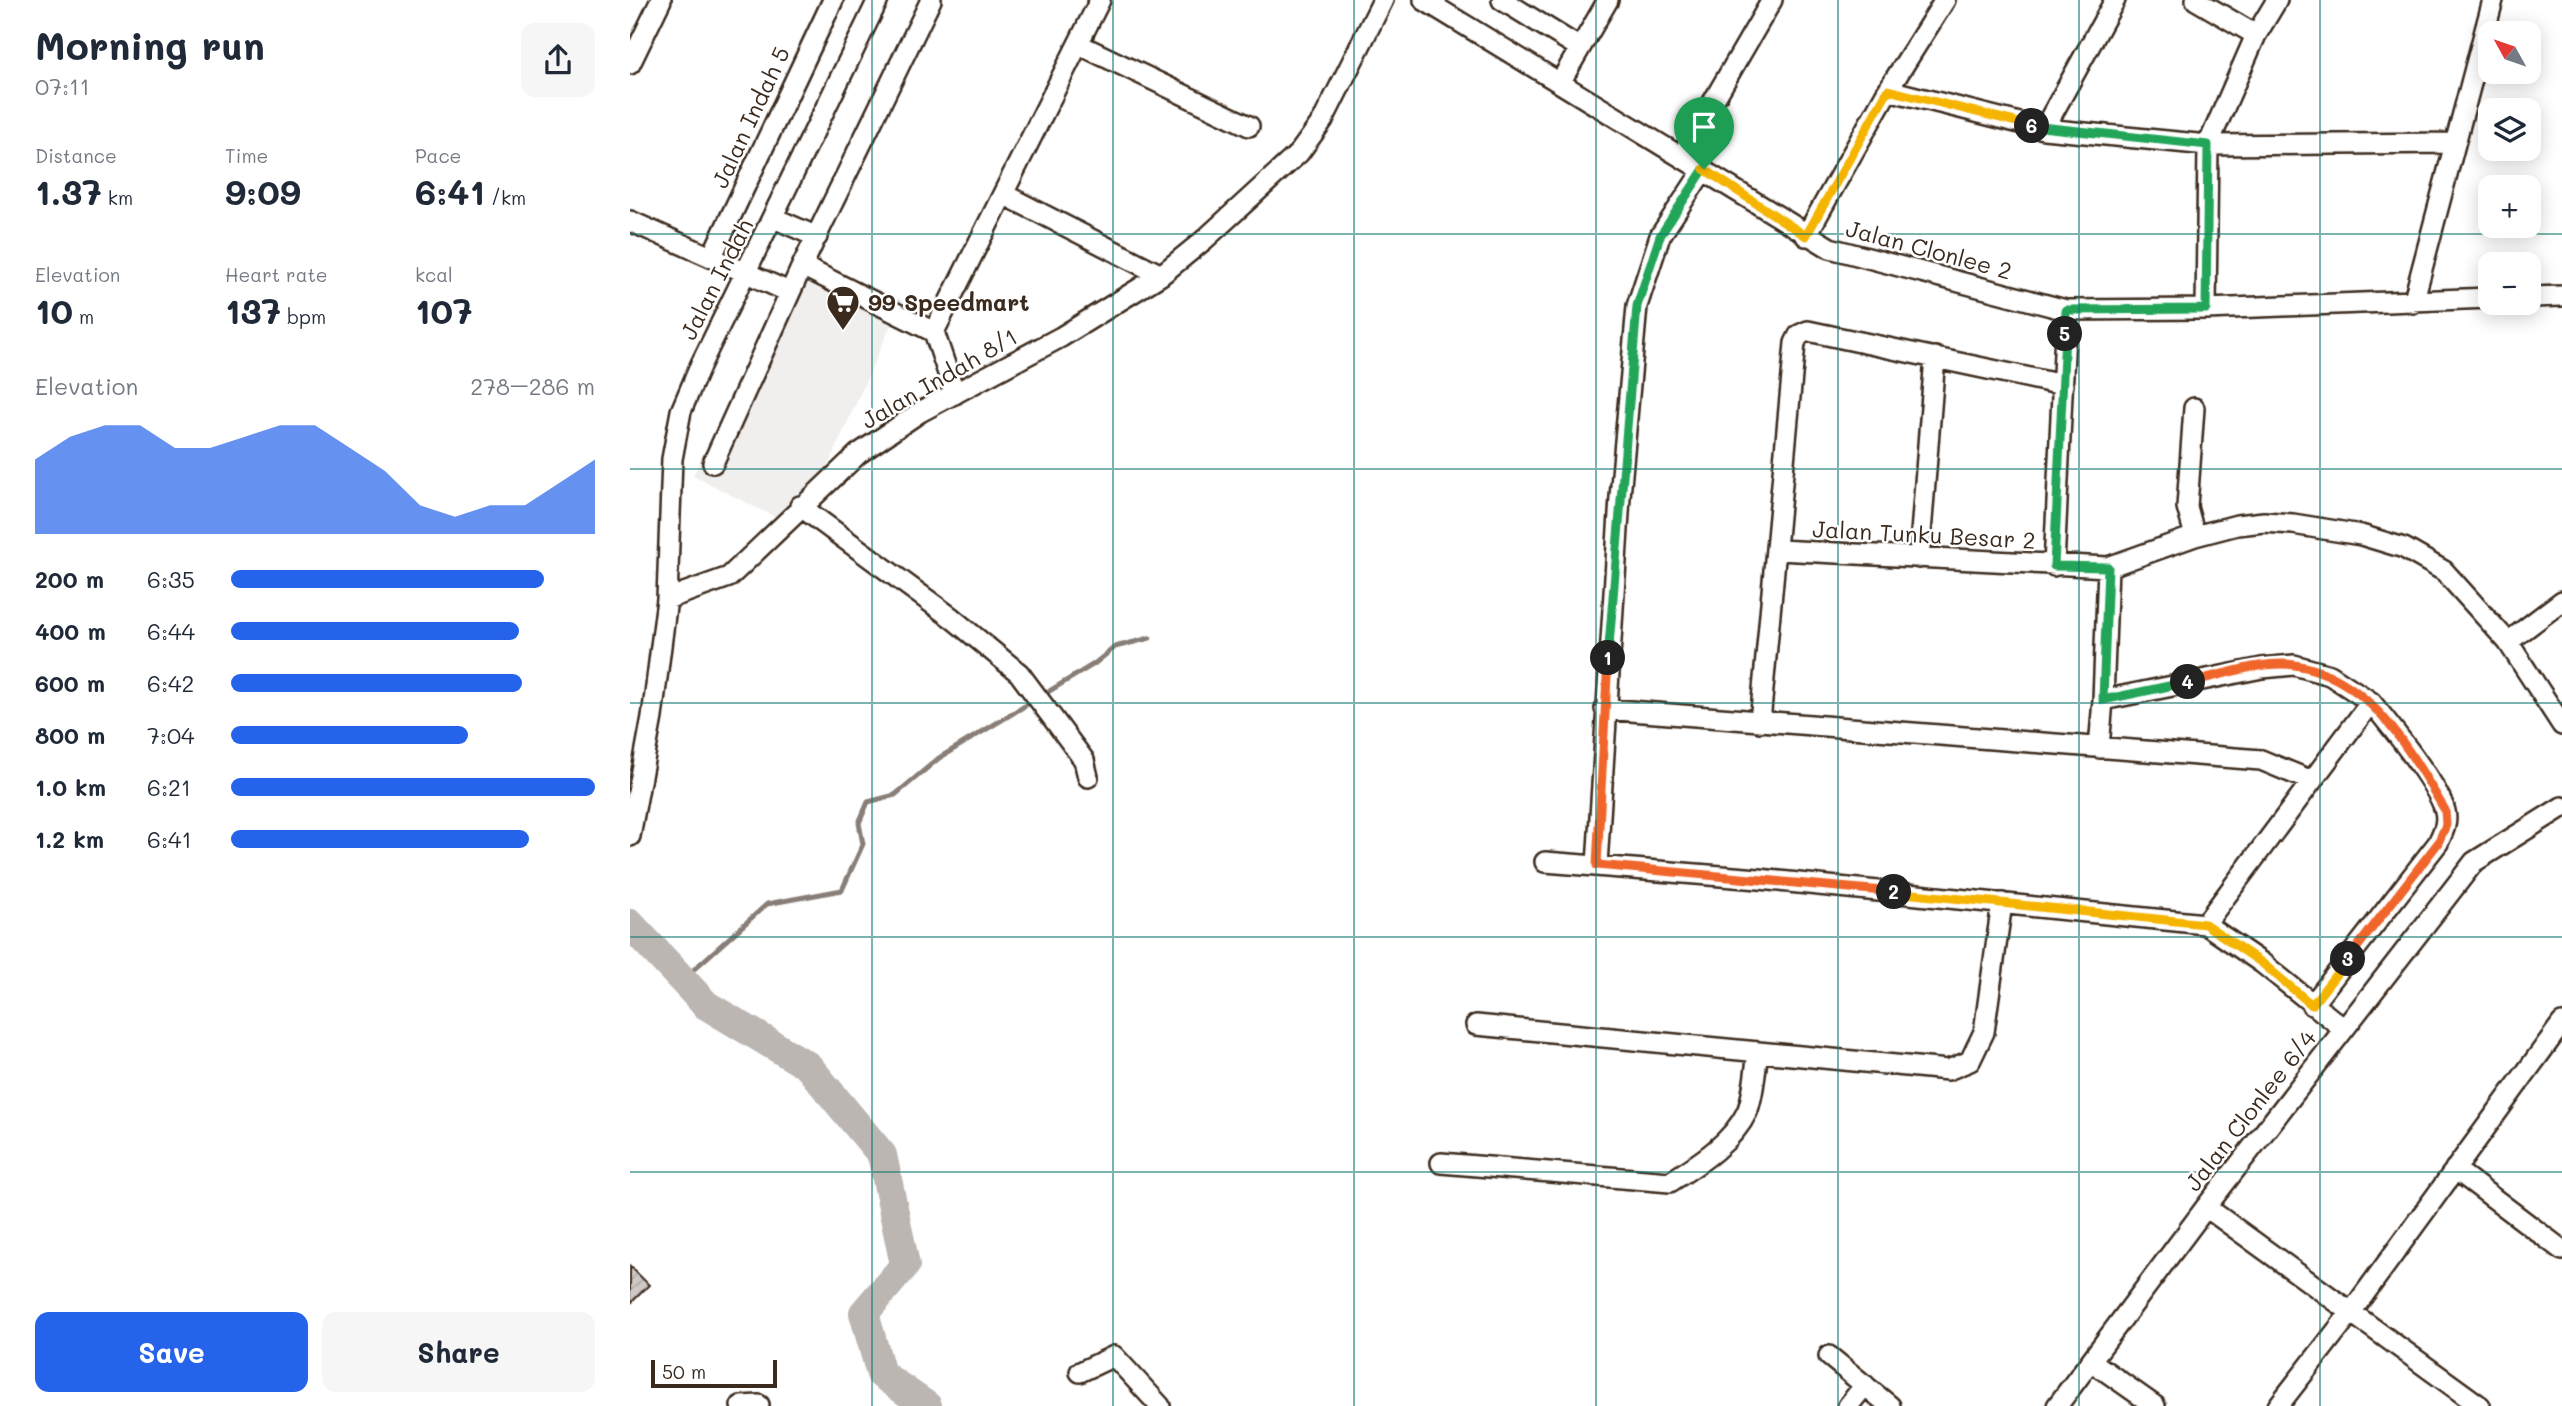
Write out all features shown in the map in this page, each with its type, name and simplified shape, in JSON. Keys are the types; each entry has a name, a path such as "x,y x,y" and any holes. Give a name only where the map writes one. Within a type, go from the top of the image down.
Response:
{"street":[{"path":"630,64 661,0"},
{"name":"Jalan Indah 5","path":"712,256 833,0"},
{"name":"Jalan Indah","path":"630,836 652,718 667,599 672,459 681,411 878,0"},
{"path":"713,463 789,292 931,0"},
{"path":"934,332 1005,195 1100,0"},
{"name":"Jalan Indah 8/1","path":"667,599 729,577 800,506 858,454 919,412 1060,337 1161,275 1243,206 1299,153 1323,120 1383,0"},
{"name":"Jalan Clonlee 2","path":"1424,0 1561,81 1682,155 1806,236 1830,248 2066,310 2206,309 2478,299"},
{"path":"1502,0 1580,48"},
{"path":"1561,81 1608,0"},
{"path":"1682,155 1772,0"},
{"path":"1806,236 1888,90 1945,0"},
{"path":"2044,129 2115,0"},
{"path":"2196,0 2256,35"},
{"path":"2206,309 2208,145 2256,35 2277,0"},
{"path":"2413,303 2493,0"},
{"path":"1078,44 1249,126"},
{"path":"1888,90 2044,129 2208,145 2455,144"},
{"path":"1597,865 1605,709 1637,306 1660,236 1704,169"},
{"path":"1005,195 1161,275"},
{"path":"774,218 817,237"},
{"path":"630,221 789,292"},
{"path":"802,266 934,332 956,394"},
{"path":"2541,297 2562,296"},
{"path":"2054,566 2066,310"},
{"path":"1760,722 1778,550 1795,342 1799,335 1808,331 1878,348 1935,357 2063,385"},
{"path":"1919,558 1935,357"},
{"path":"2194,408 2187,507 2195,536"},
{"path":"800,506 952,618 1019,673 1047,714 1084,760 1088,777"},
{"name":"Jalan Tunku Besar 2","path":"1778,550 2108,567 2195,536 2264,522 2361,536 2404,548 2444,571 2508,642 2562,725"},
{"path":"2099,748 2108,567"},
{"path":"2508,642 2562,601"},
{"path":"2103,700 2262,668 2294,665 2330,675 2371,702 2393,728 2445,810 2446,825 2438,843 2312,1005"},
{"path":"2205,924 2371,702"},
{"path":"1605,709 2261,760 2287,768 2312,781"},
{"name":"Jalan Clonlee 6/4","path":"2057,1406 2206,1207 2474,862 2562,807"},
{"path":"1545,862 2205,924 2262,963 2343,1029"},
{"path":"1476,1026 1948,1070 1970,1061 1984,1032 2002,903"},
{"path":"2278,1406 2352,1311 2562,1023"},
{"path":"1441,1163 1670,1182 1700,1163 1736,1130 1748,1110 1758,1052"},
{"path":"2455,1169 2562,1250"},
{"path":"2206,1207 2480,1406"},
{"path":"1080,1372 1114,1356 1160,1406"},
{"path":"1829,1356 1890,1406"},
{"path":"2091,1361 2155,1406"},
{"path":"1848,1406 1865,1385"}],"shaded area":[{"path":"796,254 902,300 828,466 775,517 693,476"}],"building":[{"path":"630,1266 649,1285 630,1304"}],"waterway":[{"path":"682,980 767,904 842,890 863,844 859,823 868,802 895,795 939,758 1094,664 1115,647 1150,638"},
{"path":"630,924 706,1005 808,1066 882,1155 905,1265 864,1313 881,1374 927,1406"}],"place":[{"name":"99 Speedmart","path":"843,332"}],"route":[{"path":"1888,90 2044,129 2208,145 2206,309 2066,310 2054,566 2108,567 2103,700 2262,668 2294,665 2330,675 2371,702 2393,728 2445,810 2446,825 2438,843 2312,1005 2262,963 2205,924 1759,878 1597,865 1620,497 1637,306 1660,236 1704,169 1806,236 1888,90"}]}
